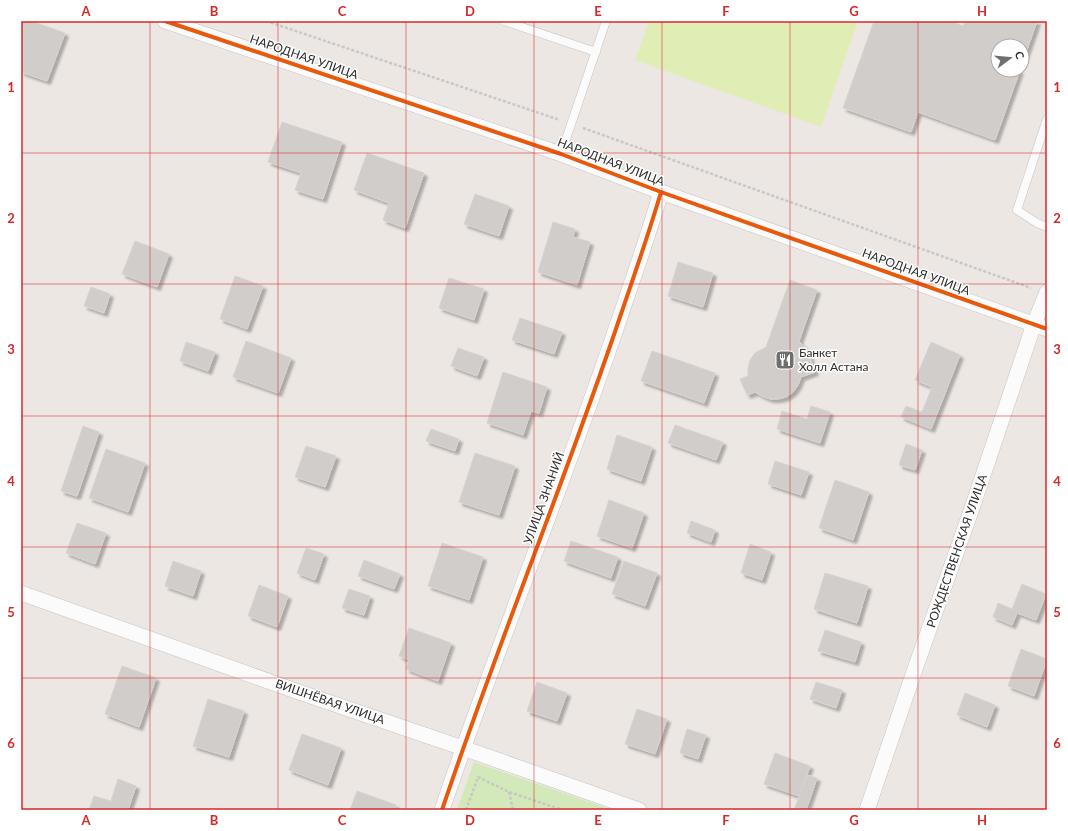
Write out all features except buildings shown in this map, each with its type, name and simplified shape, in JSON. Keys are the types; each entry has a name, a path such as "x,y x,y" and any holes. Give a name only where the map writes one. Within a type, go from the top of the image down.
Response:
{"street":[{"name":"НАРОДНАЯ УЛИЦА","path":"165,21 183,24 561,154 661,192 1041,327"},
{"name":"УЛИЦА ЗНАНИЙ","path":"442,810 463,748 598,384 661,192"},
{"name":"РОЖДЕСТВЕНСКАЯ УЛИЦА","path":"867,810 915,669 974,504 1041,327 1047,293"},
{"name":"ВИШНЁВАЯ УЛИЦА","path":"21,593 293,690 639,810"}],"lane":[{"path":"504,21 596,52"},
{"path":"561,154 606,21"},
{"path":"1047,119 1017,210 1037,223 1047,227"}],"path":[{"path":"266,21 571,124 1047,293"},
{"path":"466,810 478,776 509,792 563,810"},
{"path":"509,792 513,810"}],"green space":[{"path":"649,21 858,21 821,127 635,60"},
{"path":"474,762 612,810 457,810"}],"cycle path":[{"path":"165,21 561,154 661,192 1047,329"},
{"path":"442,810 463,748 600,376 661,192"}],"place":[{"name":"Банкет Холл Астана","path":"785,360"}]}
